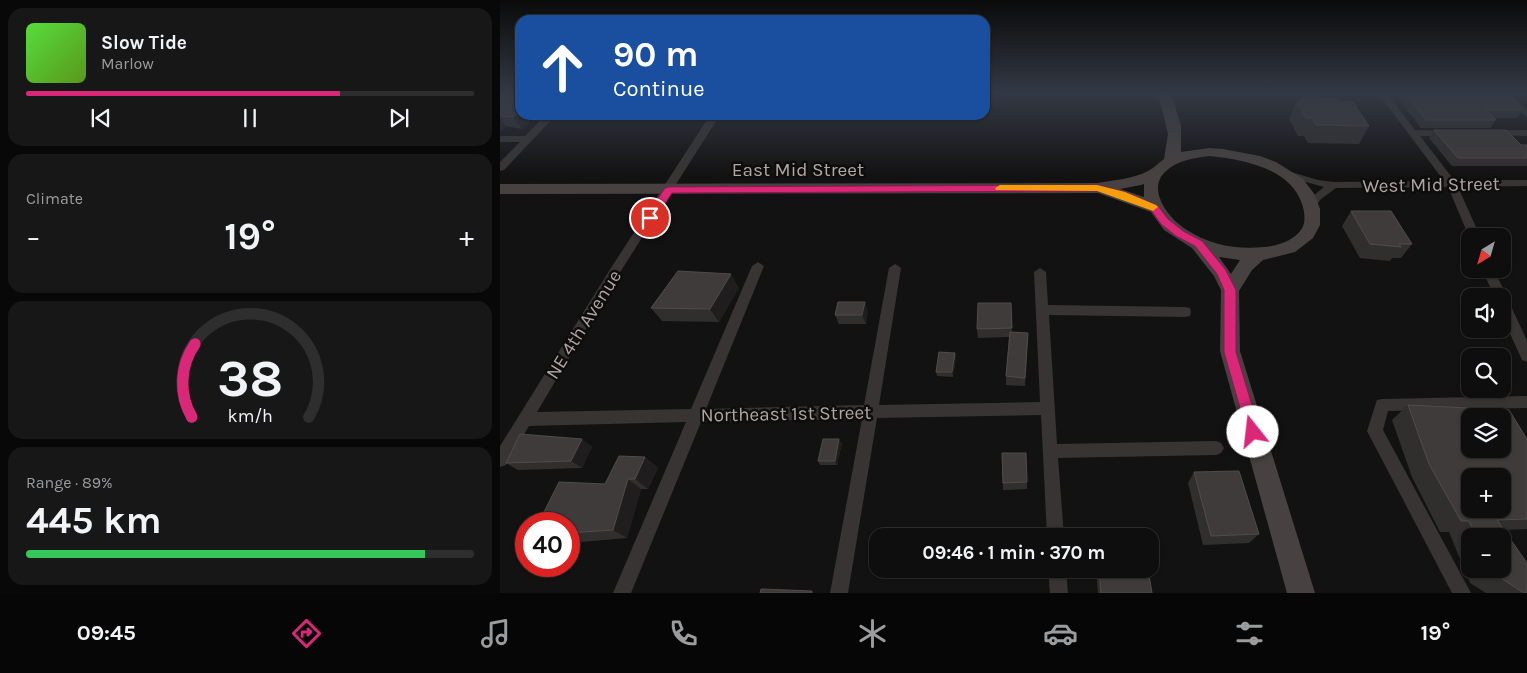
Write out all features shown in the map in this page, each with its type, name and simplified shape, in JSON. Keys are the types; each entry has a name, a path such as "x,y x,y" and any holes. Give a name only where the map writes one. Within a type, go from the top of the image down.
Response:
{"street":[{"path":"500,168 546,121"},
{"name":"NE 4th Avenue","path":"500,460 613,274 669,190 712,121"},
{"path":"1171,160 1177,140 1173,121"},
{"path":"1403,121 1450,183 1470,228"},
{"path":"1176,129 1187,139 1210,152"},
{"path":"1412,133 1460,133"},
{"path":"1479,133 1527,133"},
{"path":"500,138 529,139"},
{"path":"1227,152 1247,156 1284,173 1305,193 1311,204 1313,219 1308,232 1297,244 1279,252 1257,255 1224,252 1198,244 1179,234 1155,208 1150,190 1155,174 1171,160 1188,154 1227,152"},
{"name":"West Mid Street","path":"1284,173 1317,183 1334,185 1527,183"},
{"name":"East Mid Street","path":"500,189 1097,188 1141,180 1155,174"},
{"name":"West Mid Street","path":"1311,204 1317,197 1334,185"},
{"name":"East Mid Street","path":"1097,188 1121,194 1155,208"},
{"path":"1198,244 1222,272 1230,290 1230,352 1301,593"},
{"path":"1230,290 1246,265 1257,255"},
{"path":"622,593 758,266"},
{"path":"840,593 895,268"},
{"path":"1040,272 1055,528"},
{"path":"1042,310 1185,312"},
{"path":"1511,321 1527,356"},
{"path":"1462,593 1375,431 1382,405 1527,402"},
{"name":"Northeast 1st Street","path":"525,419 1048,408"},
{"path":"1050,451 1216,448"},
{"path":"1058,578 1059,593"}],"building":[{"path":"1314,121 1365,121 1369,126 1316,125"},
{"path":"1434,130 1506,130 1521,145 1527,145 1527,158 1458,158"},
{"path":"1351,211 1391,211 1412,244 1399,244 1401,247 1370,244"},
{"path":"678,271 731,274 710,309 651,308"},
{"path":"838,302 865,302 862,315 835,315"},
{"path":"978,303 1011,303 1012,328 977,329"},
{"path":"1010,332 1028,333 1025,378 1006,376"},
{"path":"939,352 955,353 952,372 936,372"},
{"path":"1408,405 1469,408 1461,408 1461,458 1511,458 1511,413 1527,439 1527,519 1497,520 1503,528 1472,528 1469,521 1461,521 1429,464"},
{"path":"520,434 582,439 571,461 506,463"},
{"path":"823,439 839,439 835,461 818,461"},
{"path":"1002,453 1026,453 1027,482 1003,483"},
{"path":"619,456 645,457 635,479 628,479 613,530 580,532 580,512 544,512 559,482 605,484"},
{"path":"1239,471 1259,534 1211,536 1194,472"},
{"path":"1511,540 1527,563 1527,593 1501,578 1511,578"},
{"path":"1100,578 1150,578 1152,593 1101,593"},
{"path":"761,589 812,591 812,593 760,593"}],"slow traffic":[{"path":"1000,188 1097,188 1121,194 1153,207"}],"route":[{"path":"650,218 669,190 1097,188 1121,194 1155,208 1179,234 1198,244 1222,272 1230,290 1230,352 1253,432"}]}
